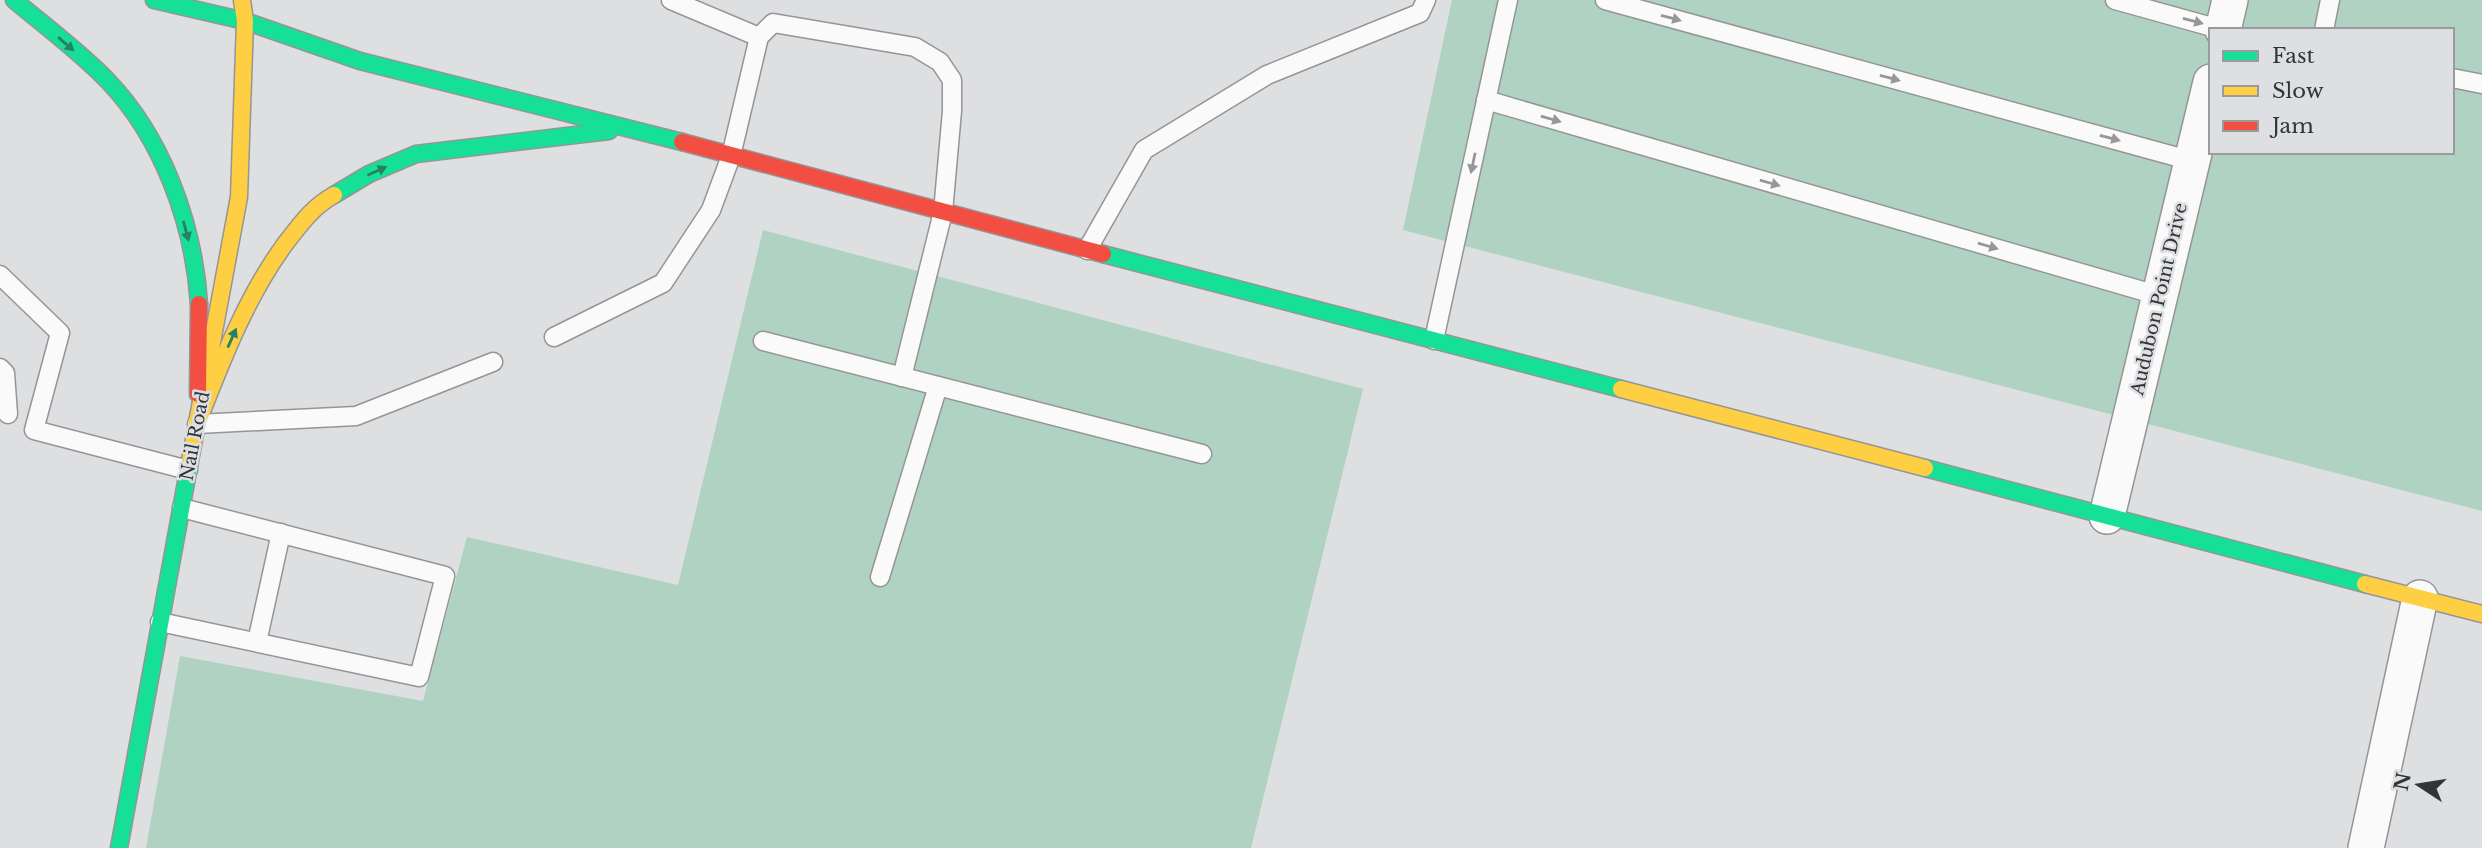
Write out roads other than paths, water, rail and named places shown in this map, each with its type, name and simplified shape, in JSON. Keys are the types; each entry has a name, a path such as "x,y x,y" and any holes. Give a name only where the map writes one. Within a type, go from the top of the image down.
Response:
{"main road":[{"path":"14,0 118,91 142,123 159,154 175,193 197,273 201,324 197,424"},
{"path":"154,0 245,21 360,61 632,128 1087,250 2482,614"},
{"name":"Nail Road","path":"119,848 239,197 245,21 242,0"},
{"name":"Nail Road","path":"245,21 257,0"},
{"path":"197,424 231,338 264,273 306,216 323,201 369,174 416,155 632,128"}],"street":[{"path":"2223,28 2230,0"},
{"name":"Audubon Point Drive","path":"2107,516 2209,90"},
{"path":"2366,848 2420,598"}],"lane":[{"path":"671,0 759,37"},
{"path":"1087,250 1144,150 1268,75 1420,13 1426,0"},
{"path":"1434,340 1508,0"},
{"path":"1605,0 2192,161"},
{"path":"2115,0 2216,28"},
{"path":"2324,28 2330,0"},
{"path":"554,337 663,283 710,210 731,156 759,37 773,23 915,47 940,62 952,80 952,111 943,212 902,377"},
{"path":"2454,78 2482,84"},
{"path":"1486,100 2160,296"},
{"path":"0,275 60,333 34,430"},
{"path":"763,341 1202,454"},
{"path":"197,424 356,416 493,362"},
{"path":"0,368 5,373 4,414 34,430 188,470"},
{"path":"880,577 938,386"},
{"path":"160,622 419,677 445,576 182,508"},
{"path":"257,642 281,533"}]}
